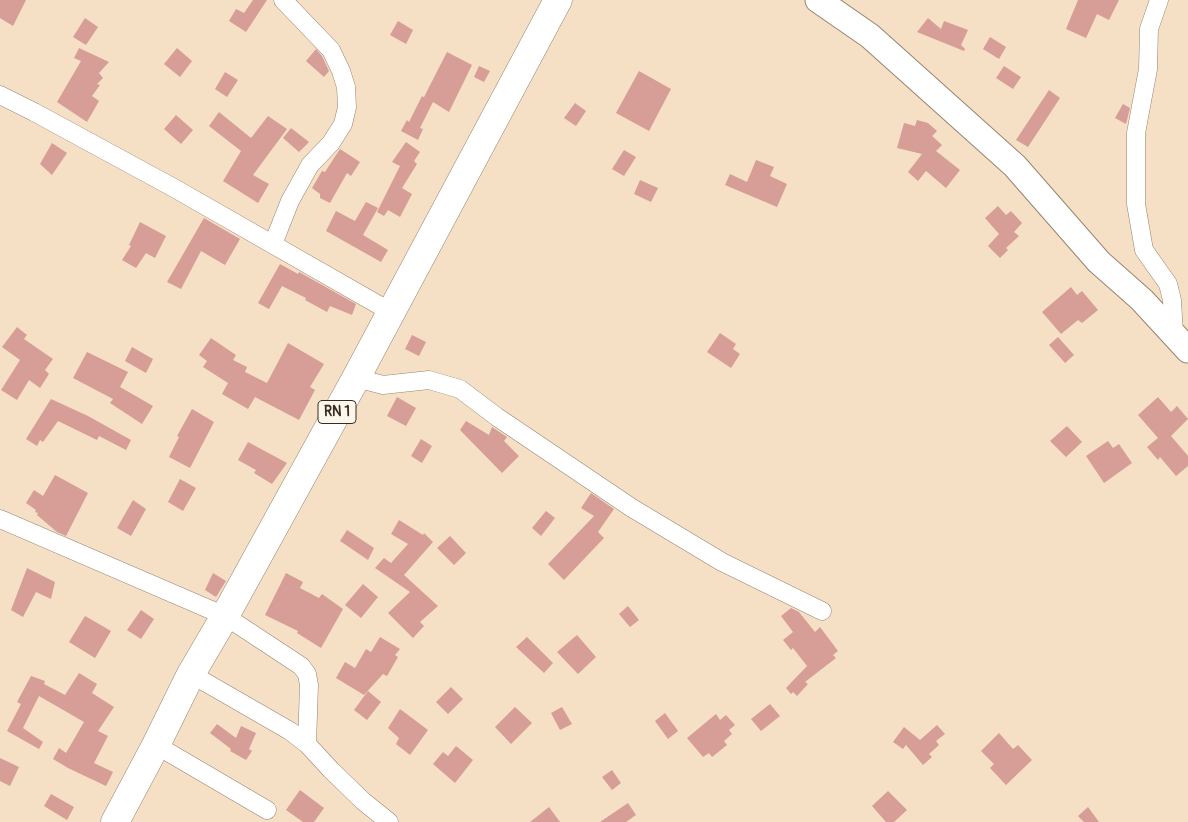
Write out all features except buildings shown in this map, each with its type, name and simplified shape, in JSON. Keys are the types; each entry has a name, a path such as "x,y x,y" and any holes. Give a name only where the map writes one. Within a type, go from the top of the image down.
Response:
{"main road":[{"name":"RN 1","path":"114,822 156,745 191,674 225,616 392,312 558,0"}],"street":[{"path":"273,244 290,201 310,165 331,143 343,124 347,107 346,86 341,70 330,50 282,0"},
{"path":"818,0 870,36 1015,166 1099,262 1142,300 1181,343"},
{"path":"1159,0 1149,30 1148,69 1136,133 1136,204 1144,250 1168,284 1181,343"},
{"path":"0,95 273,244 392,312"},
{"path":"356,378 383,385 428,380 460,389 497,417 632,508 722,562 822,611"},
{"path":"2,524 225,616 301,666 307,674 309,685 307,744"},
{"path":"191,674 290,731 307,744 363,802 389,822"},
{"path":"156,745 267,810"}]}
